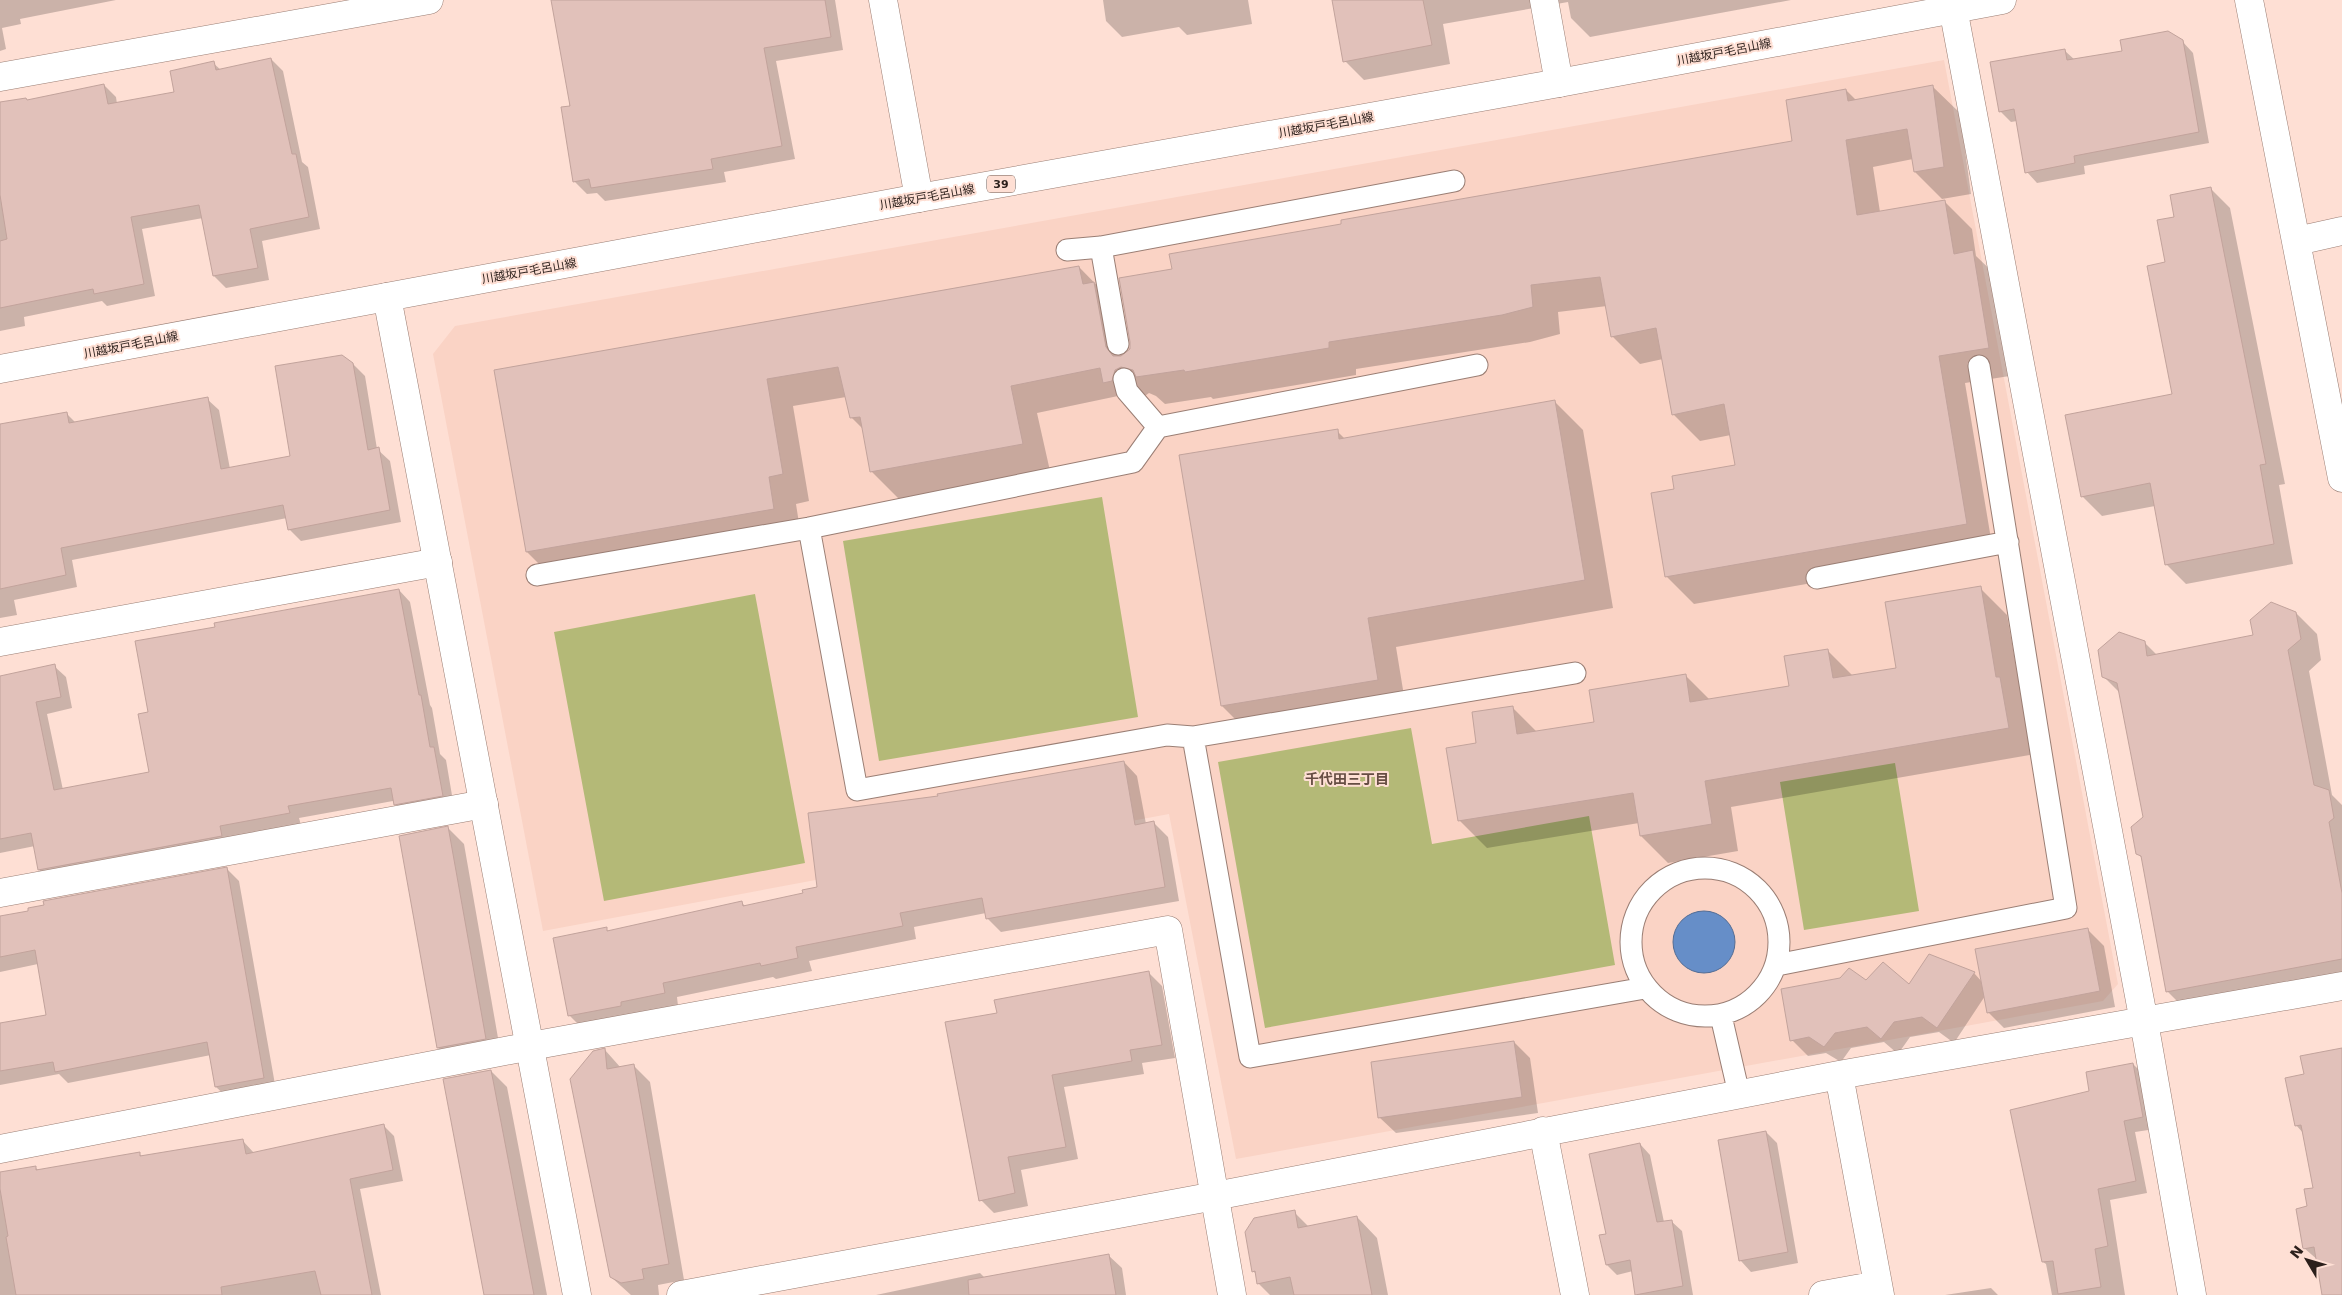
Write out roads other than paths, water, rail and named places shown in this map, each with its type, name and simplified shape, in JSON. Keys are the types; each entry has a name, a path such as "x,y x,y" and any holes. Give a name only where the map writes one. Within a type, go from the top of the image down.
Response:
{"street":[{"path":"0,77 429,0"},
{"path":"883,0 919,198"},
{"path":"1544,0 1559,83"},
{"name":"川越坂戸毛呂山線","path":"0,369 919,198 1559,83 2002,0"},
{"path":"2249,0 2342,478"},
{"path":"1953,8 2144,1022 2192,1295"},
{"path":"2297,241 2342,231"},
{"path":"386,297 531,1046 577,1295"},
{"path":"0,642 438,562"},
{"path":"0,893 484,804"},
{"path":"0,1149 531,1046 1168,930 1232,1295"},
{"path":"681,1295 1215,1196 1542,1131 1839,1075 2342,986"},
{"path":"1823,1295 1879,1290 1839,1075"},
{"path":"1542,1131 1575,1295"}],"lane":[{"path":"1067,250 1101,247 1454,181"},
{"path":"1101,247 1118,344"},
{"path":"537,575 809,528 1133,462 1158,427 1477,365"},
{"path":"1777,965 2066,908 1979,366"},
{"path":"1124,379 1126,391 1158,427"},
{"path":"809,528 857,790 1166,735 1193,737 1575,673"},
{"path":"1817,578 2008,542"},
{"path":"1193,737 1250,1057 1645,988"},
{"path":"1692,868 1730,871 1761,892 1779,926 1777,965 1756,998 1721,1016 1679,1014 1645,988 1630,953 1634,915 1657,884 1692,868"},
{"path":"1721,1016 1739,1094"}],"water":[{"path":"1698,911 1710,911 1726,920 1733,930 1735,942 1733,954 1726,964 1710,973 1698,973 1687,968 1678,959 1673,948 1673,936 1678,925 1687,916"}],"district":[{"name":"千代田三丁目","path":"1347,779"}]}
